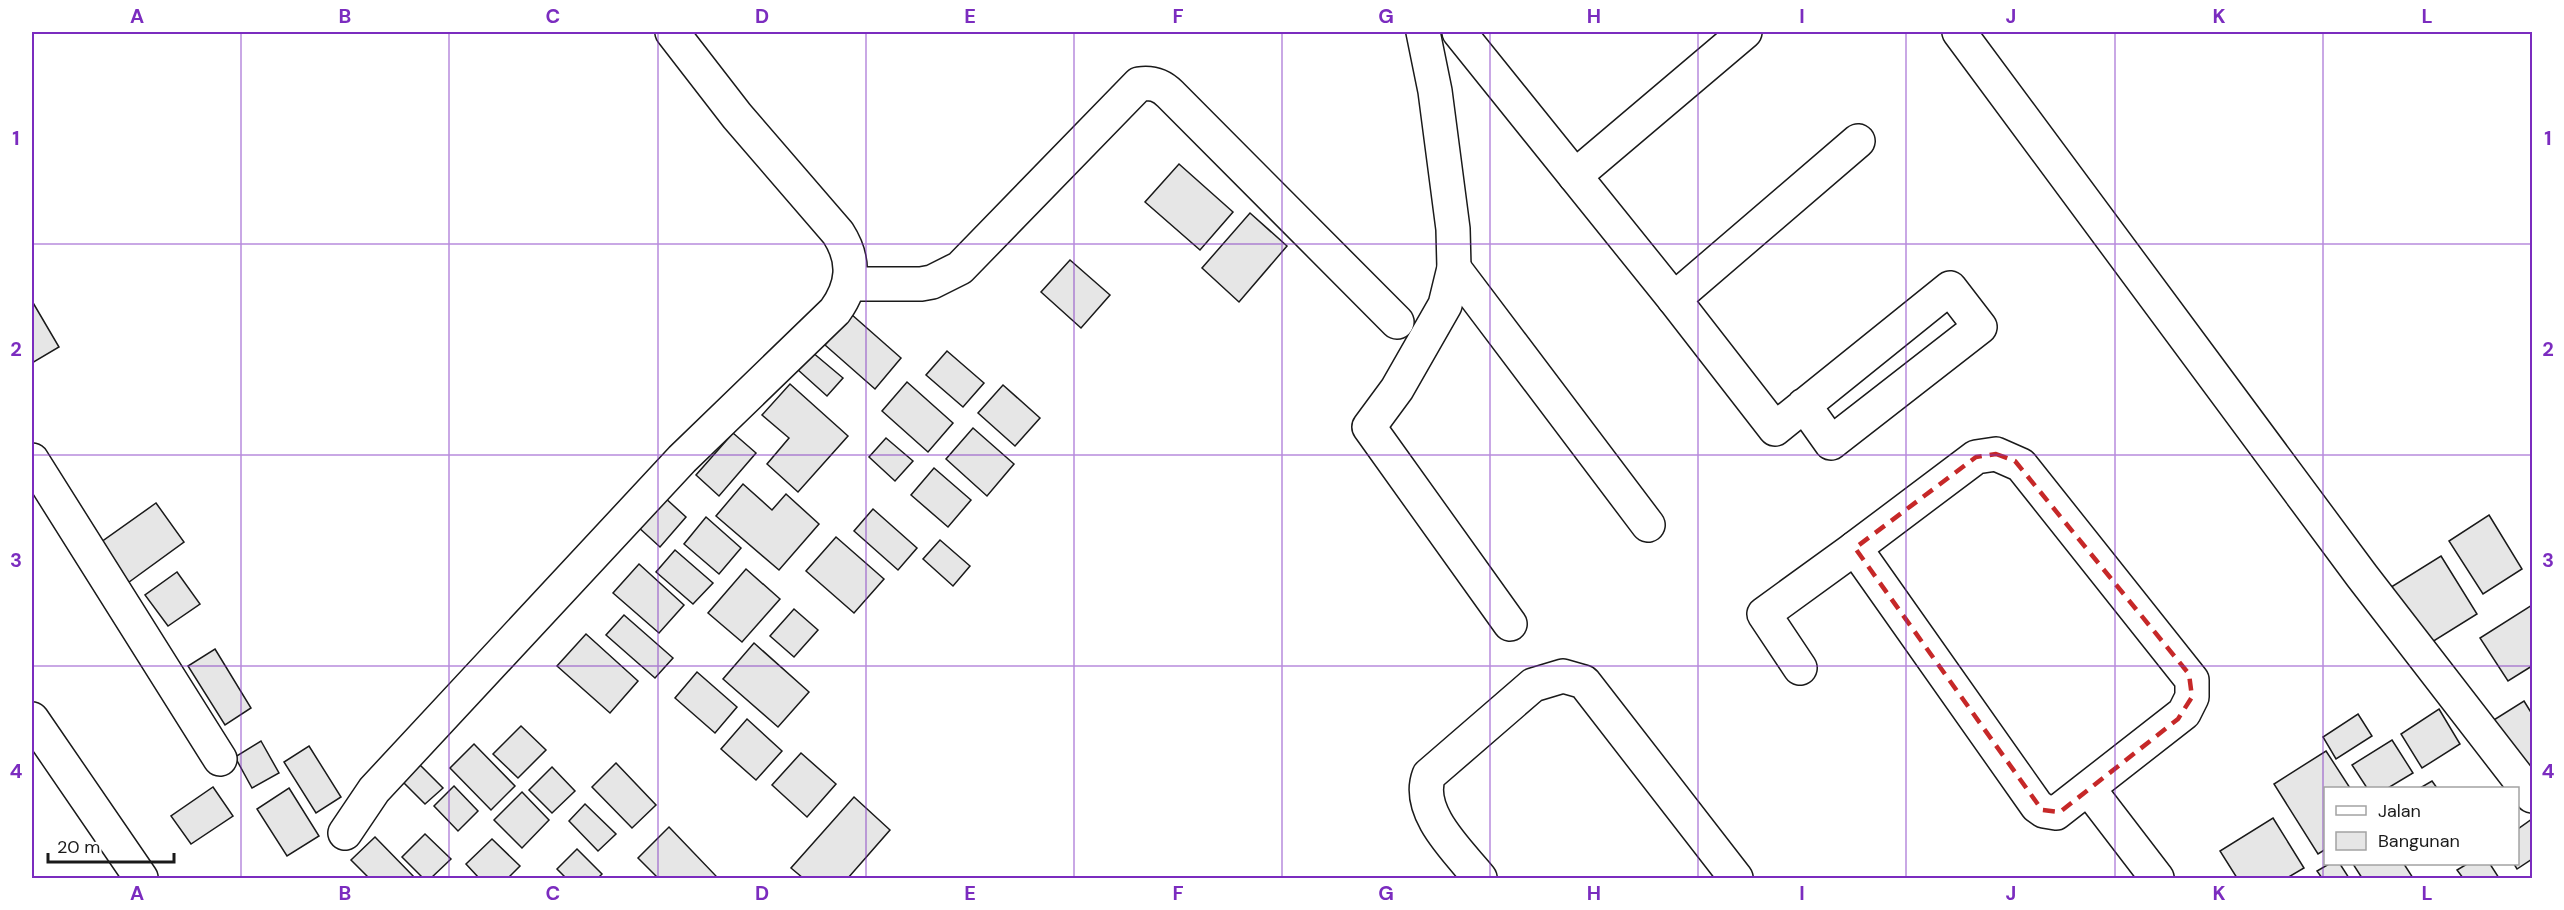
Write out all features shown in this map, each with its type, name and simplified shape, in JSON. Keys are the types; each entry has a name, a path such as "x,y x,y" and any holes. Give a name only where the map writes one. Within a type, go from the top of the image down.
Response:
{"street":[{"path":"345,833 374,790 682,459 835,311 846,296 850,259 846,245 737,116 672,32"},
{"path":"1423,32 1435,91 1449,195 1454,268 1444,305 1397,390 1369,427 1510,624"},
{"path":"1575,176 1745,32"},
{"path":"1959,32 2355,567 2532,796"},
{"path":"1472,36 1575,176 1774,429 1803,405 1950,288 1980,327 1831,443 1803,405"},
{"path":"849,284 921,284 932,282 960,268 1139,84 1147,83 1163,87 1397,322"},
{"path":"1674,299 1858,141"},
{"path":"1454,268 1648,525"},
{"path":"1800,668 1764,614 1976,457 1996,454 2021,465 2189,674 2193,688 2190,704 2184,713 2056,813 2044,811 2037,807 1855,548"},
{"path":"32,460 220,759"},
{"path":"1480,879 1433,818 1426,789 1429,775 1521,694 1543,681 1563,676 1584,682 1736,879"},
{"path":"32,718 141,879"},
{"path":"2088,788 2157,879"}],"highlighted area":[{"path":"1996,454 2015,461 2189,674 2192,697 2178,719 2060,812 2042,810 1855,548 1976,457"}],"building":[{"path":"1179,164 1233,212 1200,250 1145,202"},
{"path":"1250,213 1287,246 1239,302 1202,268"},
{"path":"1070,260 1110,295 1081,328 1041,292"},
{"path":"32,301 59,347 32,363"},
{"path":"851,314 901,358 875,389 825,345"},
{"path":"947,351 984,383 963,407 926,375"},
{"path":"812,352 843,378 827,396 797,369"},
{"path":"907,382 953,423 928,452 882,411"},
{"path":"790,384 848,436 798,492 767,464 789,438 762,415"},
{"path":"1003,385 1040,418 1015,446 978,413"},
{"path":"973,428 1014,464 987,496 946,459"},
{"path":"733,433 756,453 719,496 696,475"},
{"path":"886,438 913,461 895,481 869,457"},
{"path":"934,468 971,500 948,527 911,495"},
{"path":"743,484 772,510 786,494 819,524 779,570 716,516"},
{"path":"663,496 686,517 660,547 637,526"},
{"path":"156,503 184,542 125,585 97,545"},
{"path":"873,509 917,548 898,570 854,531"},
{"path":"2489,515 2522,569 2483,594 2449,541"},
{"path":"706,517 741,548 719,574 684,544"},
{"path":"836,537 884,579 854,613 806,571"},
{"path":"940,540 970,566 953,586 923,559"},
{"path":"675,550 713,583 693,604 656,572"},
{"path":"2441,556 2477,614 2424,647 2388,589"},
{"path":"639,564 684,605 659,633 613,593"},
{"path":"746,569 780,599 742,642 708,613"},
{"path":"177,572 200,604 168,626 145,595"},
{"path":"2532,605 2532,666 2508,681 2480,638"},
{"path":"794,609 818,630 794,657 770,636"},
{"path":"624,615 673,658 655,678 606,635"},
{"path":"586,634 638,681 610,713 557,666"},
{"path":"754,643 809,692 778,727 723,679"},
{"path":"215,649 251,708 225,725 188,666"},
{"path":"697,672 737,707 715,733 675,698"},
{"path":"2524,701 2532,714 2532,787 2489,723"},
{"path":"2439,709 2460,744 2422,768 2401,734"},
{"path":"2358,714 2372,736 2336,759 2323,737"},
{"path":"747,719 782,751 756,780 721,749"},
{"path":"521,726 546,750 518,778 493,754"},
{"path":"2392,740 2413,773 2390,787 2366,787 2352,765"},
{"path":"261,741 279,773 252,788 235,757"},
{"path":"474,744 515,786 491,810 450,768"},
{"path":"309,746 341,797 316,813 284,762"},
{"path":"2326,751 2349,787 2324,787 2324,850 2318,854 2274,784"},
{"path":"801,753 836,784 807,817 772,785"},
{"path":"616,763 656,805 632,828 592,787"},
{"path":"420,765 443,788 425,804 403,782"},
{"path":"552,767 575,791 552,813 529,790"},
{"path":"2432,781 2436,787 2422,787"},
{"path":"454,786 478,811 458,831 434,806"},
{"path":"213,787 233,816 191,844 171,816"},
{"path":"289,788 319,836 287,856 257,809"},
{"path":"522,792 549,820 522,848 494,820"},
{"path":"854,797 890,830 848,878 803,878 791,868"},
{"path":"585,804 616,834 598,851 569,821"},
{"path":"2273,818 2304,868 2287,878 2237,878 2220,851"},
{"path":"2532,819 2532,859 2517,869 2515,865 2519,865 2519,828"},
{"path":"669,827 716,876 713,878 658,878 638,858"},
{"path":"425,834 451,859 431,878 423,878 402,857"},
{"path":"375,837 415,878 369,878 351,860"},
{"path":"492,839 520,866 508,878 479,878 466,864"},
{"path":"577,849 602,874 598,878 566,878 557,869"},
{"path":"2327,865 2341,865 2349,878 2322,878 2317,871"},
{"path":"2354,865 2405,865 2413,878 2362,878"},
{"path":"2465,865 2491,865 2499,878 2463,878 2457,870"}]}
